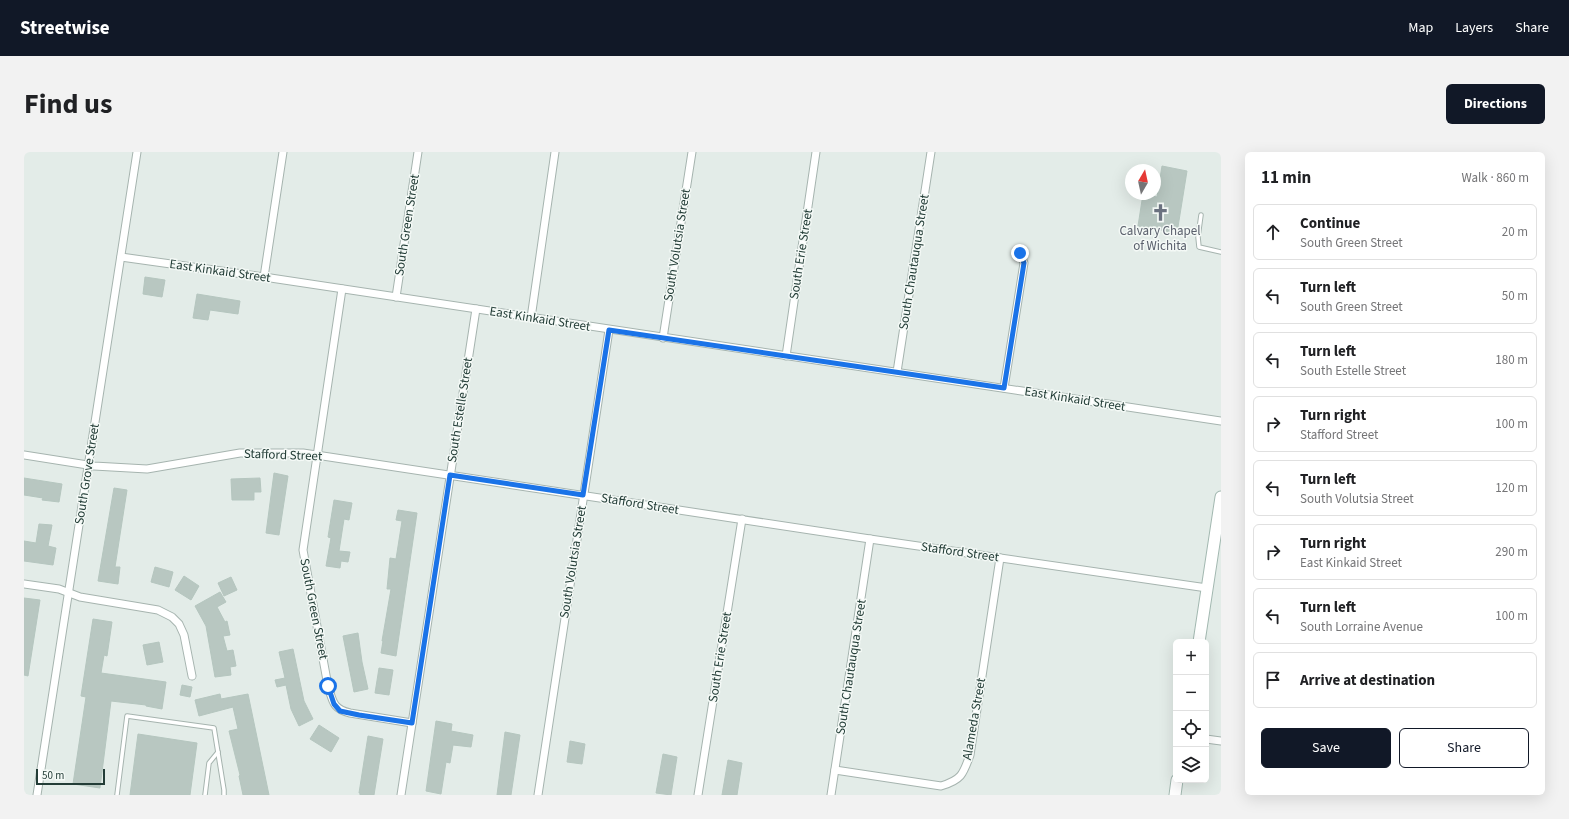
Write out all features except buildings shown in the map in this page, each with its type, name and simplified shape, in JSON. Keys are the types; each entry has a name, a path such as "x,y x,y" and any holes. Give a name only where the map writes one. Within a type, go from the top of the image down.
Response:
{"main road":[{"path":"1199,639 1207,588 1218,532 1221,497"},
{"path":"1175,795 1177,783"}],"street":[{"name":"South Grove Street","path":"37,795 137,152"},
{"path":"264,277 283,152"},
{"name":"South Green Street","path":"396,297 418,152"},
{"path":"531,318 555,152"},
{"name":"South Volutsia Street","path":"663,338 692,152"},
{"name":"South Erie Street","path":"786,356 816,152"},
{"name":"South Chautauqua Street","path":"897,372 930,152"},
{"path":"1004,388 1024,263 1020,253"},
{"name":"East Kinkaid Street","path":"121,257 264,277 1221,421"},
{"name":"South Green Street","path":"342,289 303,550 328,686 334,704 340,711 412,723"},
{"name":"South Estelle Street","path":"401,795 476,309"},
{"name":"South Volutsia Street","path":"538,795 609,330"},
{"name":"Stafford Street","path":"24,455 88,465 147,469 240,453 303,453 870,539 1207,588"},
{"name":"South Erie Street","path":"698,795 742,519"},
{"name":"South Chautauqua Street","path":"831,795 870,539"},
{"name":"Alameda Street","path":"835,770 941,786 954,782 961,776 970,755 1000,558"},
{"path":"24,584 59,589 80,597 158,610 172,617 179,624 184,635 192,676"},
{"path":"1209,739 1221,741"}],"lane":[{"path":"1200,215 1198,237 1199,246 1221,252"},
{"path":"117,795 127,716 214,728 224,795"},
{"path":"205,795 209,763 218,752"}],"place":[{"name":"Calvary Chapel of Wichita","path":"1160,212"}],"route":[{"path":"328,686 334,704 340,711 412,723 450,475 583,495 609,330 1004,388 1024,263 1020,253"}]}
